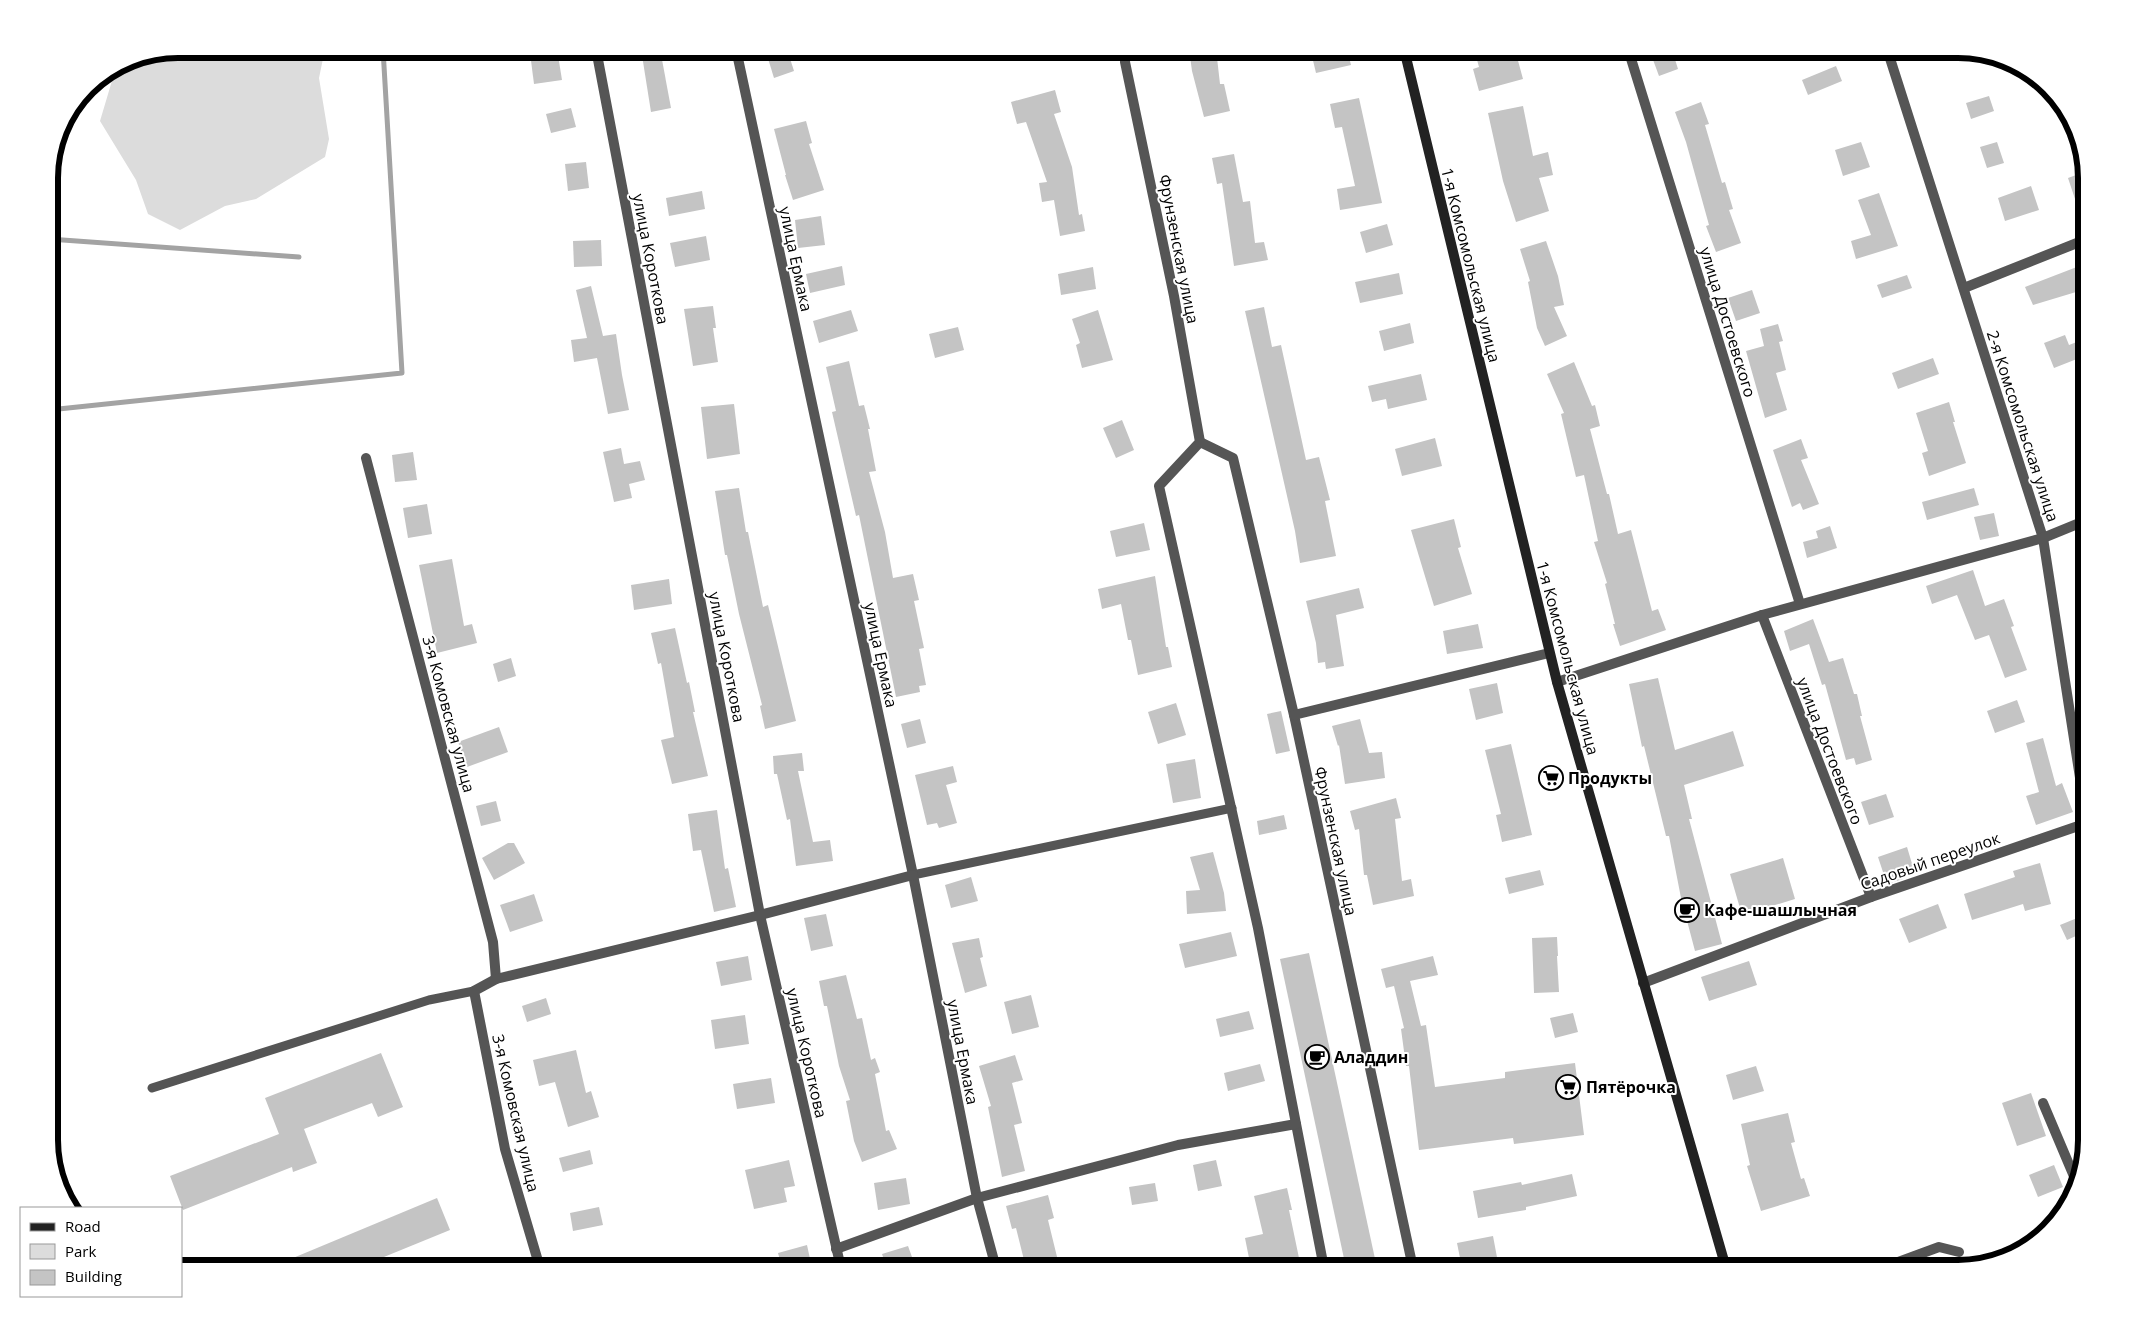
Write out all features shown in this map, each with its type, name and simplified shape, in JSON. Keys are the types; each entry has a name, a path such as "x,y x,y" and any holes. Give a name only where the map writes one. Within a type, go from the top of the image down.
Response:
{"main road":[{"name":"1-я Комсомольская улица","path":"1406,58 1549,653 1724,1260"}],"street":[{"name":"улица Короткова","path":"598,58 760,915 839,1260"},
{"name":"улица Ермака","path":"738,58 913,875 977,1198 994,1260"},
{"name":"Фрунзенская улица","path":"1125,58 1174,296 1200,442 1233,458 1294,715 1411,1260"},
{"name":"улица Достоевского","path":"1631,58 1800,604"},
{"name":"2-я Комсомольская улица","path":"1890,58 2043,538 2078,765"},
{"path":"1964,288 2078,243"},
{"path":"1200,442 1159,486 1258,928 1322,1260"},
{"name":"3-я Комовская улица","path":"366,458 493,942 496,979"},
{"path":"1557,682 1762,615 2043,538 2078,524"},
{"name":"улица Достоевского","path":"1762,615 1871,897"},
{"path":"1294,715 1549,653"},
{"name":"Садовый переулок","path":"1643,982 1871,897 2078,826"},
{"path":"474,991 496,979 760,915 913,875"},
{"name":"3-я Комовская улица","path":"474,991 505,1149 538,1260"},
{"path":"2043,1103 2073,1174"},
{"path":"836,1249 977,1198 1178,1145 1296,1124"},
{"path":"1904,1260 1939,1247 1959,1252"}],"lane":[{"path":"913,875 1232,808"},
{"path":"152,1088 428,1000 474,991"}],"green space":[{"path":"178,58 323,58 319,78 329,139 325,157 256,199 225,206 180,230 148,214 136,180 100,121 113,77 139,64"}],"building":[{"path":"531,58 558,58 562,80 534,84"},
{"path":"642,58 662,58 671,108 651,112"},
{"path":"768,58 790,58 794,71 774,78"},
{"path":"1190,58 1217,58 1220,84 1224,84 1230,111 1204,117"},
{"path":"1312,58 1349,58 1351,65 1316,73"},
{"path":"1476,58 1506,58 1507,60 1517,58 1523,79 1479,91 1473,69 1479,67"},
{"path":"1652,58 1675,58 1678,69 1659,76"},
{"path":"1836,66 1842,81 1808,95 1802,80"},
{"path":"1055,90 1061,112 1054,114 1072,167 1079,215 1082,214 1085,231 1060,236 1054,200 1042,202 1039,183 1047,182 1026,122 1017,124 1011,102"},
{"path":"1989,96 1994,111 1971,119 1966,103"},
{"path":"1359,98 1382,203 1340,210 1337,189 1355,186 1342,127 1335,128 1330,104"},
{"path":"1701,102 1709,124 1705,125 1722,183 1725,182 1733,209 1729,210 1741,243 1716,252 1706,226 1709,225 1686,142 1675,112"},
{"path":"1523,106 1533,156 1548,152 1553,175 1539,178 1549,211 1516,222 1503,181 1488,113"},
{"path":"571,108 576,127 551,133 546,114"},
{"path":"806,121 812,143 809,144 824,190 793,200 774,129"},
{"path":"1861,142 1870,167 1843,176 1835,150"},
{"path":"1997,142 2004,163 1987,168 1980,147"},
{"path":"1234,154 1243,202 1250,201 1255,243 1264,242 1268,260 1234,266 1222,183 1217,184 1212,158"},
{"path":"586,162 589,188 568,191 565,164"},
{"path":"2078,174 2078,208 2068,178"},
{"path":"2031,186 2039,210 2005,221 1998,198"},
{"path":"702,191 705,209 669,216 666,198"},
{"path":"1879,193 1898,246 1856,259 1851,241 1871,235 1858,200"},
{"path":"821,216 825,245 798,248 795,220"},
{"path":"1387,224 1393,245 1366,253 1360,232"},
{"path":"706,236 710,260 675,267 670,243"},
{"path":"601,240 602,266 574,267 573,241"},
{"path":"1546,241 1558,276 1564,305 1554,307 1567,336 1545,346 1537,328 1528,282 1530,281 1520,249"},
{"path":"842,266 845,285 810,293 806,274"},
{"path":"1093,267 1096,289 1061,295 1058,274"},
{"path":"2078,267 2078,291 2033,305 2025,287"},
{"path":"1399,273 1403,294 1360,303 1355,282"},
{"path":"1907,275 1912,288 1882,298 1877,285"},
{"path":"591,286 603,336 616,334 629,410 608,414 597,358 574,362 571,340 587,338 576,290"},
{"path":"1752,290 1760,313 1736,321 1728,298"},
{"path":"713,306 716,328 713,328 718,362 693,366 684,309"},
{"path":"1264,307 1272,347 1281,345 1306,460 1319,457 1330,500 1325,501 1336,556 1300,563 1295,531 1245,311"},
{"path":"851,310 858,331 819,343 813,321"},
{"path":"1098,310 1113,360 1082,368 1076,345 1080,343 1072,319"},
{"path":"1410,323 1414,343 1384,351 1379,331"},
{"path":"1778,324 1783,341 1779,342 1786,370 1776,373 1787,410 1765,418 1746,351 1764,346 1760,329"},
{"path":"958,327 964,350 935,358 929,334"},
{"path":"2065,335 2069,345 2078,342 2078,359 2054,368 2044,343"},
{"path":"1933,358 1939,374 1898,389 1892,373"},
{"path":"849,361 859,406 864,405 870,429 868,429 876,471 869,472 885,532 893,578 913,574 919,600 914,601 924,648 919,649 926,685 919,686 920,692 896,697 859,515 856,516 832,412 836,411 826,367"},
{"path":"1574,362 1592,406 1595,405 1600,426 1590,429 1607,494 1609,494 1618,534 1631,530 1652,611 1658,609 1666,630 1620,646 1613,624 1615,624 1605,584 1607,583 1594,542 1598,541 1584,475 1576,477 1561,414 1564,413 1547,374"},
{"path":"1421,374 1427,400 1388,409 1386,399 1372,402 1368,386"},
{"path":"1949,402 1955,422 1953,422 1966,463 1929,476 1922,453 1928,451 1916,413"},
{"path":"734,404 740,454 707,459 701,407"},
{"path":"1122,420 1134,450 1116,458 1103,428"},
{"path":"1435,438 1442,466 1402,476 1395,449"},
{"path":"1801,439 1808,458 1801,460 1819,504 1803,510 1800,503 1792,507 1773,450"},
{"path":"621,448 624,464 640,461 645,480 629,484 632,498 614,502 603,452"},
{"path":"413,452 417,480 395,482 392,455"},
{"path":"739,488 746,532 748,532 763,607 768,605 796,721 765,729 760,706 762,705 739,614 727,555 725,555 715,491"},
{"path":"1974,488 1979,505 1927,520 1922,502"},
{"path":"427,504 432,534 408,538 403,508"},
{"path":"1994,513 1999,536 1980,540 1974,517"},
{"path":"1454,519 1461,547 1458,548 1472,594 1434,606 1411,530"},
{"path":"1144,523 1150,550 1116,557 1110,531"},
{"path":"1830,526 1837,548 1807,558 1803,542 1818,538 1816,531"},
{"path":"452,559 464,626 472,624 477,643 437,653 419,565"},
{"path":"1973,570 1985,606 2004,599 2014,626 2011,627 2027,670 2005,678 1989,635 1975,640 1957,595 1932,604 1926,586"},
{"path":"1155,576 1166,647 1168,647 1172,667 1138,675 1131,640 1128,640 1121,604 1102,609 1098,589"},
{"path":"669,579 672,604 634,610 631,585"},
{"path":"1359,588 1364,608 1336,615 1344,666 1326,669 1325,662 1318,663 1316,643 1306,601"},
{"path":"1813,619 1829,662 1843,658 1854,694 1857,694 1862,716 1860,716 1872,760 1856,765 1854,758 1846,760 1825,684 1822,685 1809,644 1790,651 1784,631"},
{"path":"1478,624 1483,648 1447,654 1443,631"},
{"path":"675,628 687,683 689,682 695,712 693,712 708,776 672,784 661,740 674,737 661,663 658,664 651,633"},
{"path":"511,658 516,676 498,682 493,664"},
{"path":"1658,678 1675,750 1733,731 1744,766 1684,785 1692,819 1689,819 1722,944 1695,951 1681,898 1669,836 1666,836 1644,746 1642,747 1629,684"},
{"path":"1497,683 1503,713 1476,720 1469,689"},
{"path":"2017,700 2025,722 1995,733 1987,711"},
{"path":"1176,703 1186,735 1158,744 1148,712"},
{"path":"1281,711 1290,751 1276,754 1267,714"},
{"path":"920,719 926,743 907,748 901,724"},
{"path":"1360,719 1369,753 1382,752 1385,778 1345,784 1339,745 1332,726"},
{"path":"499,727 508,752 467,767 458,742"},
{"path":"2043,738 2056,786 2062,783 2073,812 2036,825 2026,796 2039,792 2026,743"},
{"path":"1511,744 1532,835 1502,842 1496,815 1501,814 1485,750"},
{"path":"802,753 804,771 798,771 813,842 830,840 833,861 796,866 790,819 787,820 777,774 774,774 773,756"},
{"path":"1195,759 1201,798 1173,803 1166,764"},
{"path":"953,766 957,782 946,785 957,823 939,828 937,823 927,825 915,775"},
{"path":"1886,794 1894,817 1869,825 1861,802"},
{"path":"1396,798 1401,818 1395,819 1402,881 1411,879 1414,896 1373,905 1367,875 1364,875 1359,829 1355,830 1350,811"},
{"path":"496,801 501,821 481,826 476,806"},
{"path":"717,810 725,869 728,868 736,907 714,912 701,850 693,851 688,814"},
{"path":"1284,815 1287,829 1259,835 1257,821"},
{"path":"508,843 514,843 525,863 494,880 482,858"},
{"path":"1907,847 1913,867 1901,871 1903,879 1887,884 1878,857"},
{"path":"1213,852 1224,893 1226,911 1187,914 1186,891 1200,890 1190,857"},
{"path":"1783,858 1795,899 1742,915 1730,874"},
{"path":"2040,863 2051,904 2025,911 2023,904 1972,920 1964,894 2015,877 2013,871"},
{"path":"1540,870 1544,885 1509,894 1505,878"},
{"path":"971,877 978,901 951,908 945,885"},
{"path":"534,894 543,921 510,932 500,905"},
{"path":"1938,904 1947,928 1909,943 1899,919"},
{"path":"826,914 833,946 811,951 804,918"},
{"path":"2078,918 2078,935 2067,940 2060,925"},
{"path":"1231,932 1237,956 1185,968 1179,944"},
{"path":"1557,937 1559,992 1534,993 1532,938"},
{"path":"979,938 983,957 980,958 987,986 965,993 952,943"},
{"path":"1309,953 1375,1260 1344,1260 1280,959"},
{"path":"748,956 752,980 721,986 716,962"},
{"path":"1433,956 1438,975 1410,981 1421,1026 1426,1025 1435,1087 1505,1078 1505,1072 1575,1063 1584,1135 1514,1144 1513,1138 1419,1150 1409,1066 1406,1066 1401,1029 1404,1028 1394,986 1386,988 1381,969"},
{"path":"1749,961 1757,985 1709,1001 1701,977"},
{"path":"846,975 857,1019 862,1018 871,1060 875,1058 880,1072 875,1074 886,1131 889,1130 897,1149 862,1162 854,1141 846,1101 850,1100 839,1066 827,1006 824,1006 819,981"},
{"path":"1031,995 1039,1027 1012,1034 1004,1002"},
{"path":"546,998 551,1014 527,1022 522,1006"},
{"path":"1249,1011 1254,1029 1220,1037 1216,1019"},
{"path":"1573,1013 1578,1032 1555,1038 1550,1018"},
{"path":"745,1015 749,1044 715,1049 711,1020"},
{"path":"576,1050 586,1093 591,1091 599,1117 568,1127 555,1082 539,1086 533,1060"},
{"path":"381,1053 403,1107 378,1117 372,1103 304,1129 317,1163 293,1172 292,1167 183,1210 170,1176 279,1134 265,1098"},
{"path":"1015,1055 1023,1080 1012,1083 1022,1123 1014,1125 1025,1171 1002,1177 988,1107 991,1106 979,1066"},
{"path":"1260,1064 1265,1081 1228,1091 1224,1073"},
{"path":"1756,1066 1764,1091 1733,1100 1726,1075"},
{"path":"771,1078 775,1103 737,1109 733,1084"},
{"path":"2031,1093 2046,1136 2017,1146 2002,1103"},
{"path":"1788,1113 1795,1142 1791,1143 1801,1179 1804,1178 1810,1196 1761,1211 1747,1166 1750,1165 1741,1124"},
{"path":"590,1150 593,1164 563,1172 559,1158"},
{"path":"789,1160 795,1186 784,1188 787,1202 754,1209 745,1170"},
{"path":"1216,1160 1222,1186 1198,1191 1193,1165"},
{"path":"2054,1165 2063,1187 2038,1197 2029,1175"},
{"path":"1572,1174 1577,1196 1526,1207 1526,1210 1478,1218 1473,1191 1521,1182 1522,1185"},
{"path":"906,1178 910,1204 878,1210 874,1183"},
{"path":"1155,1183 1158,1201 1132,1205 1129,1187"},
{"path":"1287,1188 1292,1210 1289,1210 1299,1258 1295,1260 1249,1260 1245,1238 1263,1234 1254,1196"},
{"path":"1048,1195 1054,1218 1048,1220 1058,1260 1024,1260 1016,1228 1012,1229 1006,1206"},
{"path":"437,1198 450,1230 377,1260 288,1260"},
{"path":"599,1207 603,1225 573,1231 570,1213"},
{"path":"1493,1236 1498,1260 1460,1260 1457,1243"},
{"path":"807,1245 810,1260 780,1260 778,1253"},
{"path":"908,1246 913,1260 884,1260 882,1254"}],"waterway":[{"path":"58,409 402,373 384,58"},
{"path":"58,240 299,257"}],"place":[{"name":"Продукты","path":"1551,778"},
{"name":"Кафе-шашлычная","path":"1687,910"},
{"name":"Аладдин","path":"1317,1057"},
{"name":"Пятёрочка","path":"1568,1087"}]}
